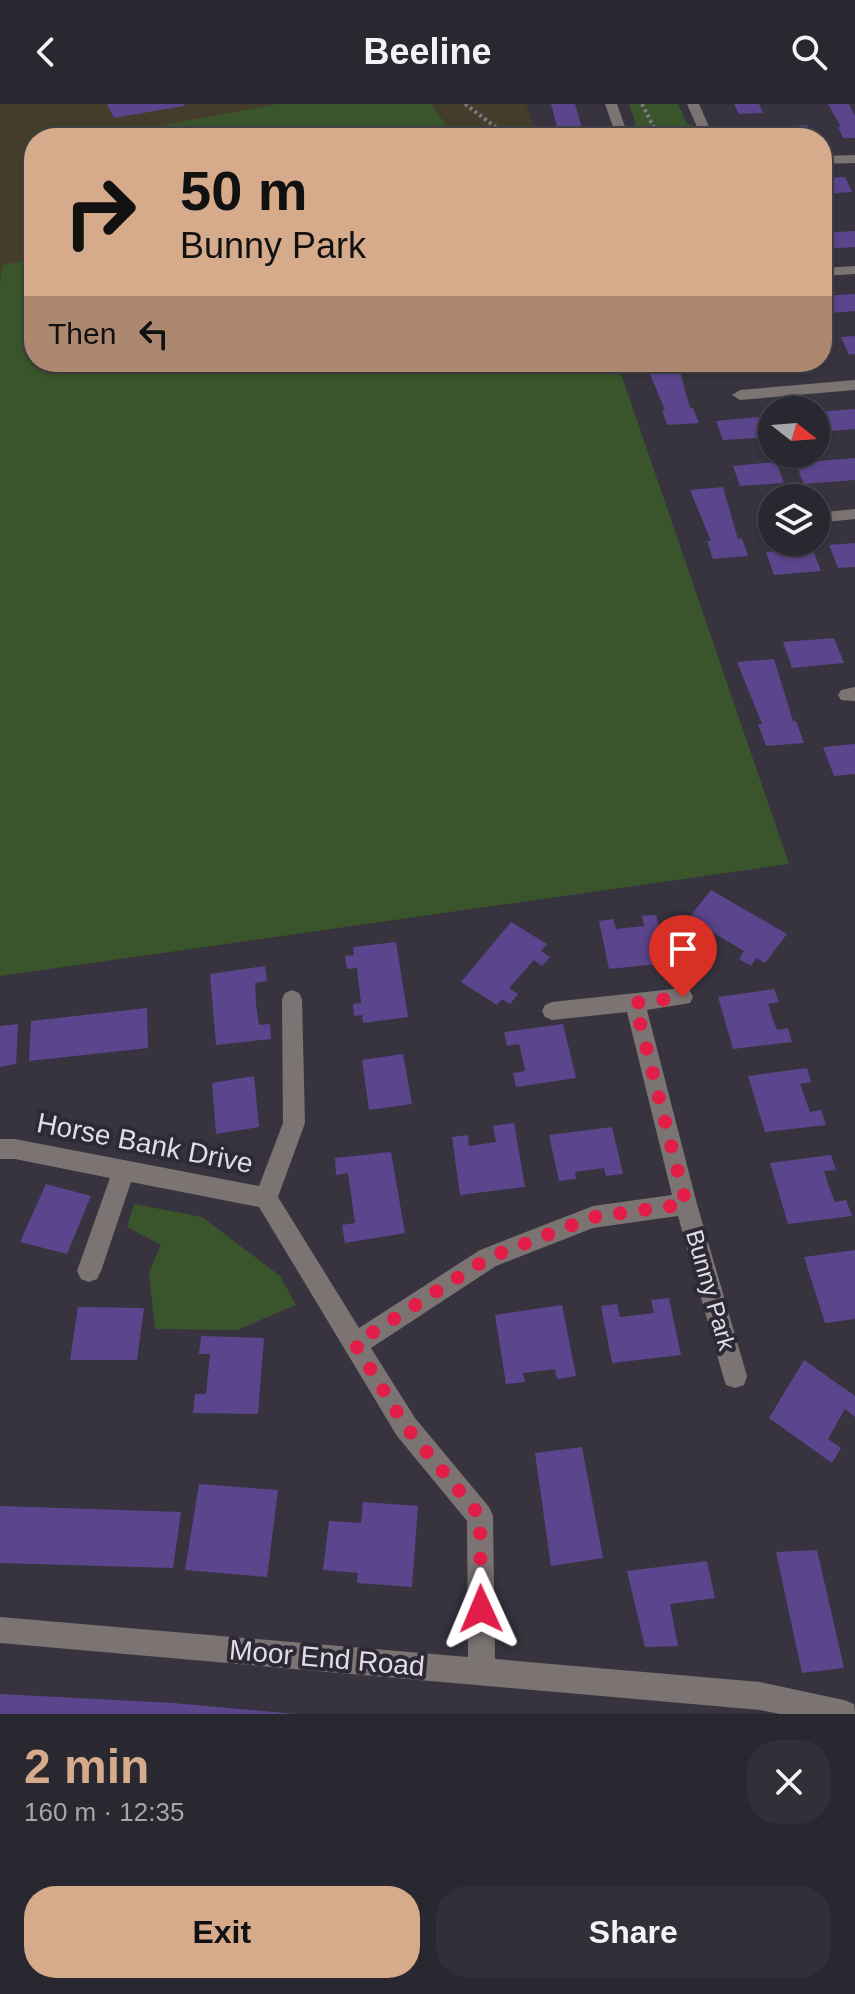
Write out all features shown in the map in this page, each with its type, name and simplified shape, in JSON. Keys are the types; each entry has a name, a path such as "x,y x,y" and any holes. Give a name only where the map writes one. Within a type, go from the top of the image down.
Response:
{"street":[{"path":"611,104 619,128"},
{"path":"693,104 704,128"},
{"path":"832,160 855,159"},
{"path":"832,271 855,270"},
{"path":"740,395 855,385"},
{"path":"830,517 855,514"},
{"path":"552,1011 683,997"},
{"path":"266,1198 294,1123 292,999"},
{"name":"Bunny Park","path":"635,1003 686,1204 735,1376"},
{"name":"Horse Bank Drive","path":"0,1149 15,1149 266,1198 406,1427 480,1516 482,1671"},
{"path":"89,1271 124,1170"},
{"name":"Bunny Park","path":"355,1344 488,1258 593,1217 686,1204"},
{"name":"Moor End Road","path":"0,1630 760,1696 844,1714"}],"path":[{"path":"465,104 497,128"},
{"path":"642,104 654,128"}],"shaded area":[{"path":"0,104 526,104 534,128 24,128 24,261 2,265 0,284"}],"green space":[{"path":"278,104 431,104 448,128 148,128"},
{"path":"629,104 678,104 687,124 698,128 633,128 636,124"},
{"path":"24,261 24,372 620,372 789,864 0,976 2,265"},
{"path":"134,1204 202,1217 280,1276 296,1305 237,1330 155,1329 149,1272 161,1245 127,1227"}],"building":[{"path":"107,104 184,104 184,106 114,118"},
{"path":"551,104 575,104 582,128 557,128"},
{"path":"734,104 759,104 763,113 739,114"},
{"path":"828,104 849,104 855,116 855,138 843,138 838,127 841,127"},
{"path":"807,125 809,128 767,128"},
{"path":"845,177 852,192 832,193 832,178"},
{"path":"855,231 855,247 832,248 832,232"},
{"path":"855,294 855,311 832,313 832,295"},
{"path":"855,336 855,354 849,355 841,337"},
{"path":"649,372 680,372 690,408 693,408 699,423 667,425 662,410 665,410"},
{"path":"855,409 855,429 830,431 830,411"},
{"path":"758,417 758,438 723,440 716,421"},
{"path":"855,458 855,480 804,484 797,468 830,468 830,460"},
{"path":"758,464 758,468 778,468 784,483 740,486 733,466"},
{"path":"723,487 738,539 742,538 748,556 713,559 707,541 711,541 690,490"},
{"path":"855,543 855,567 838,568 830,545"},
{"path":"767,556 815,556 821,571 774,575"},
{"path":"834,638 844,663 792,668 783,642"},
{"path":"774,659 793,721 796,721 804,743 766,746 758,724 762,724 737,662"},
{"path":"855,744 855,774 834,776 823,747"},
{"path":"711,890 787,934 765,963 756,958 751,966 739,959 744,951 710,931 706,938 694,931 699,925 688,919"},
{"path":"656,915 668,963 609,969 599,921 613,919 616,929 644,926 642,916"},
{"path":"511,922 547,944 541,951 550,957 542,966 534,960 509,988 518,994 510,1004 502,999 497,1005 461,982"},
{"path":"396,942 408,1017 363,1023 362,1015 354,1016 353,1004 361,1003 357,968 347,969 345,956 354,955 353,947"},
{"path":"265,966 267,981 255,983 256,1004 259,1025 270,1024 271,1039 216,1045 210,974"},
{"path":"774,989 779,1002 768,1004 772,1017 777,1030 788,1028 792,1042 733,1049 718,997"},
{"path":"147,1008 148,1048 29,1061 31,1021"},
{"path":"18,1024 16,1064 0,1067 0,1026"},
{"path":"563,1024 576,1078 516,1087 513,1073 525,1071 522,1057 519,1044 507,1046 504,1032"},
{"path":"403,1054 412,1104 369,1110 362,1060"},
{"path":"807,1068 811,1082 800,1084 810,1112 821,1110 826,1125 765,1132 748,1076"},
{"path":"254,1076 259,1127 216,1134 212,1083"},
{"path":"514,1123 525,1187 460,1195 452,1137 468,1135 469,1146 496,1142 493,1126"},
{"path":"612,1127 623,1174 606,1176 604,1168 575,1172 576,1179 559,1181 549,1135"},
{"path":"391,1152 405,1233 345,1243 342,1225 355,1223 348,1173 336,1175 335,1158"},
{"path":"831,1155 836,1170 824,1171 829,1187 835,1202 846,1200 852,1216 788,1224 770,1163"},
{"path":"46,1184 91,1196 67,1254 20,1242"},
{"path":"855,1250 855,1319 825,1323 804,1257"},
{"path":"669,1298 681,1355 612,1363 601,1306 617,1304 620,1317 638,1315 654,1313 651,1300"},
{"path":"562,1305 576,1376 557,1379 555,1369 523,1373 525,1382 506,1384 495,1315"},
{"path":"78,1307 144,1308 137,1360 70,1360"},
{"path":"201,1336 264,1338 258,1414 193,1413 195,1394 206,1394 210,1354 199,1354"},
{"path":"804,1360 855,1396 855,1417 845,1409 828,1439 841,1448 832,1463 769,1418"},
{"path":"582,1447 603,1558 551,1566 535,1453"},
{"path":"199,1484 278,1490 267,1577 185,1570"},
{"path":"363,1502 418,1506 412,1587 357,1583 358,1573 323,1570 329,1521 361,1523"},
{"path":"0,1506 181,1512 173,1568 0,1563"},
{"path":"817,1550 844,1668 802,1673 776,1552"},
{"path":"707,1561 715,1598 670,1604 678,1646 645,1647 627,1571"},
{"path":"0,1694 173,1703 295,1714 0,1714"}],"route":[{"path":"481,1609 480,1516 406,1427 355,1344 488,1258 593,1217 686,1204 635,1003 683,997"}]}
